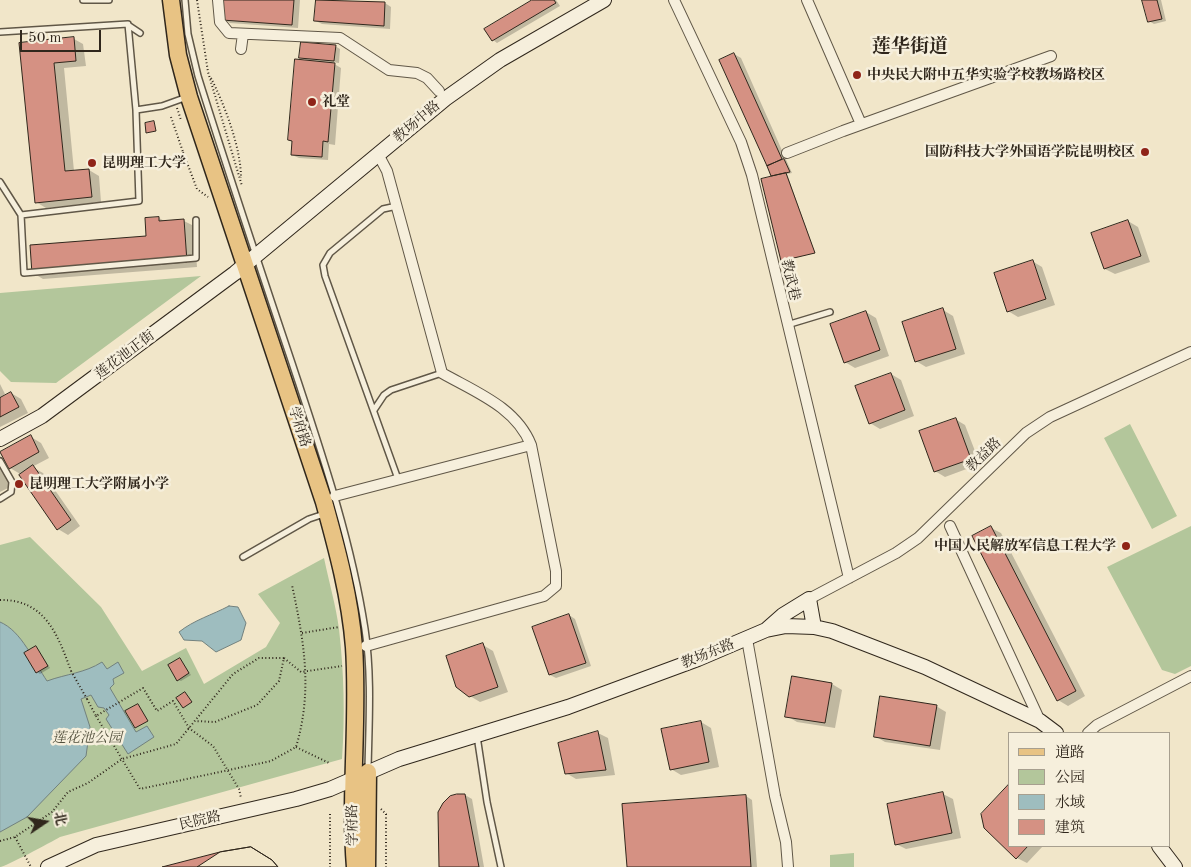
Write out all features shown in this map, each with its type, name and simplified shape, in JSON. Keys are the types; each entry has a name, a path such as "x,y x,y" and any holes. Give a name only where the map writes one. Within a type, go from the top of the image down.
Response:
{"main road":[{"name":"学府路","path":"170,0 178,55 189,97 251,259 338,556 352,626 355,664 353,780 355,867"},
{"name":"教场中路","path":"251,259 378,154 442,95 604,0"},
{"name":"莲花池正街","path":"0,439 42,416 251,259"},
{"path":"766,630 783,614 809,599 814,627"},
{"name":"教场东路","path":"353,780 399,759 568,707 698,659 766,630 786,626 814,627 832,631 926,667 1040,720 1055,732"},
{"name":"学府路","path":"367,867 368,772"},
{"name":"民院路","path":"48,867 96,845 296,799 353,780"},
{"path":"1160,847 1175,867"}],"street":[{"path":"218,0 220,22 229,33 340,38 389,70 417,73 427,78 442,95"},
{"name":"教武巷","path":"674,0 741,142 752,176 849,578"},
{"path":"807,0 862,124"},
{"path":"241,49 243,34"},
{"path":"787,153 1051,56"},
{"path":"366,646 544,596 556,586 556,571 531,445 526,433 505,409 442,373 387,171 378,154"},
{"name":"教益路","path":"809,599 896,553 918,538 1026,433 1050,417 1191,352"},
{"path":"335,496 531,445"},
{"path":"950,526 1040,720"},
{"path":"747,638 775,796 786,842 788,867"},
{"path":"1089,732 1097,725 1191,676"}],"lane":[{"path":"83,0 109,0"},
{"name":"学府路","path":"185,0 191,54 251,259 335,496 351,558 366,646 369,698 368,772"},
{"path":"0,32 128,24 140,33"},
{"path":"21,215 138,201 136,110 128,24"},
{"path":"136,110 162,106 189,97"},
{"path":"0,182 21,215 24,273 196,258 196,220"},
{"path":"397,206 383,209 330,253 323,265 325,276 398,480"},
{"path":"787,325 830,312"},
{"path":"374,410 384,394 391,390 442,373"},
{"path":"0,461 12,482 11,492 0,499"},
{"path":"243,557 309,519 327,514"},
{"path":"477,735 501,867"}],"path":[{"path":"197,0 208,72 243,189"},
{"path":"208,72 219,94 241,162 241,180"},
{"path":"171,117 197,189 209,198"},
{"path":"0,600 30,605 45,618 60,641 72,671 96,716 140,789 271,761 296,747 304,721 307,671 302,633 292,585"},
{"path":"302,633 352,626"},
{"path":"0,841 15,837 52,812 68,792 88,783 122,759 176,744 233,674 258,658 284,658 301,672 355,664"},
{"path":"195,721 215,722 257,705 279,681 284,658"},
{"path":"96,716 143,688 157,711 173,701 189,728 213,746 239,789 244,810"},
{"path":"296,747 330,763"},
{"path":"330,814 330,867"},
{"path":"386,814 386,867"},
{"path":"15,837 31,867"}],"green space":[{"path":"201,276 56,383 11,382 0,371 0,293"},
{"path":"1130,424 1177,516 1152,529 1104,438"},
{"path":"1191,526 1191,666 1175,674 1162,670 1107,567"},
{"name":"莲花池公园","path":"30,537 101,607 142,671 186,648 204,684 266,647 280,623 258,594 324,558 341,645 344,710 342,759 60,837 0,867 0,545"},
{"path":"854,853 854,867 830,867 830,855"}],"water":[{"path":"229,606 238,607 246,623 241,640 216,652 202,641 184,640 179,632"},
{"path":"0,622 15,632 47,681 82,671 102,662 107,669 118,662 124,673 113,679 114,684 110,688 136,732 147,726 154,737 128,754 106,719 109,715 104,708 98,707 91,695 81,699 90,727 86,756 27,817 0,832"}],"building":[{"path":"223,0 294,0 292,25 222,20"},
{"path":"316,0 385,2 384,26 314,21"},
{"path":"532,0 554,0 556,3 492,41 484,29"},
{"path":"1142,0 1157,0 1162,19 1148,22"},
{"path":"74,37 76,61 54,63 65,171 89,169 92,197 35,203 19,43"},
{"path":"301,42 336,45 334,61 299,58"},
{"path":"734,53 782,159 767,166 719,60"},
{"name":"礼堂","path":"295,59 335,63 328,142 323,141 322,157 291,155 292,141 288,140"},
{"path":"154,121 156,131 146,133 145,123"},
{"path":"784,159 790,172 771,176 767,166"},
{"path":"786,173 815,253 781,261 761,179"},
{"path":"159,217 159,221 184,219 187,262 32,274 30,245 146,236 145,218"},
{"path":"1128,220 1141,256 1104,269 1091,233"},
{"path":"1033,260 1046,299 1007,312 994,273"},
{"path":"943,308 956,349 915,362 902,322"},
{"path":"866,311 880,350 844,363 830,324"},
{"path":"891,373 905,410 869,424 855,386"},
{"path":"11,392 19,407 0,417 0,398"},
{"path":"956,418 971,459 934,472 919,431"},
{"path":"31,435 39,452 9,469 0,452"},
{"path":"33,465 71,520 57,530 19,475"},
{"path":"991,526 1076,691 1057,701 972,536"},
{"path":"569,614 586,663 549,675 532,627"},
{"path":"483,643 498,687 469,697 456,687 446,656"},
{"path":"36,646 48,666 36,673 24,653"},
{"path":"180,658 189,673 177,681 168,665"},
{"path":"792,676 832,683 825,723 785,717"},
{"path":"185,692 192,702 183,708 176,698"},
{"path":"880,696 937,705 930,746 874,737"},
{"path":"138,704 148,721 135,728 125,711"},
{"path":"701,721 709,762 670,770 661,729"},
{"path":"598,731 606,770 565,774 558,743"},
{"path":"1008,785 1008,847 1027,847 1016,859 984,828 981,814"},
{"path":"943,792 952,833 895,845 887,804"},
{"path":"465,794 479,867 439,867 438,812 450,796"},
{"path":"746,795 751,867 627,867 622,804"},
{"path":"251,847 272,860 278,867 162,867 220,852"},
{"path":"251,847 272,860 278,867 197,867 220,852"}],"place":[{"name":"中央民大附中五华实验学校教场路校区","path":"857,75"},
{"name":"礼堂","path":"312,102"},
{"name":"国防科技大学外国语学院昆明校区","path":"1145,152"},
{"name":"昆明理工大学","path":"92,163"},
{"name":"昆明理工大学附属小学","path":"19,484"},
{"name":"中国人民解放军信息工程大学","path":"1126,546"}],"district":[{"name":"莲华街道","path":"910,47"}]}
